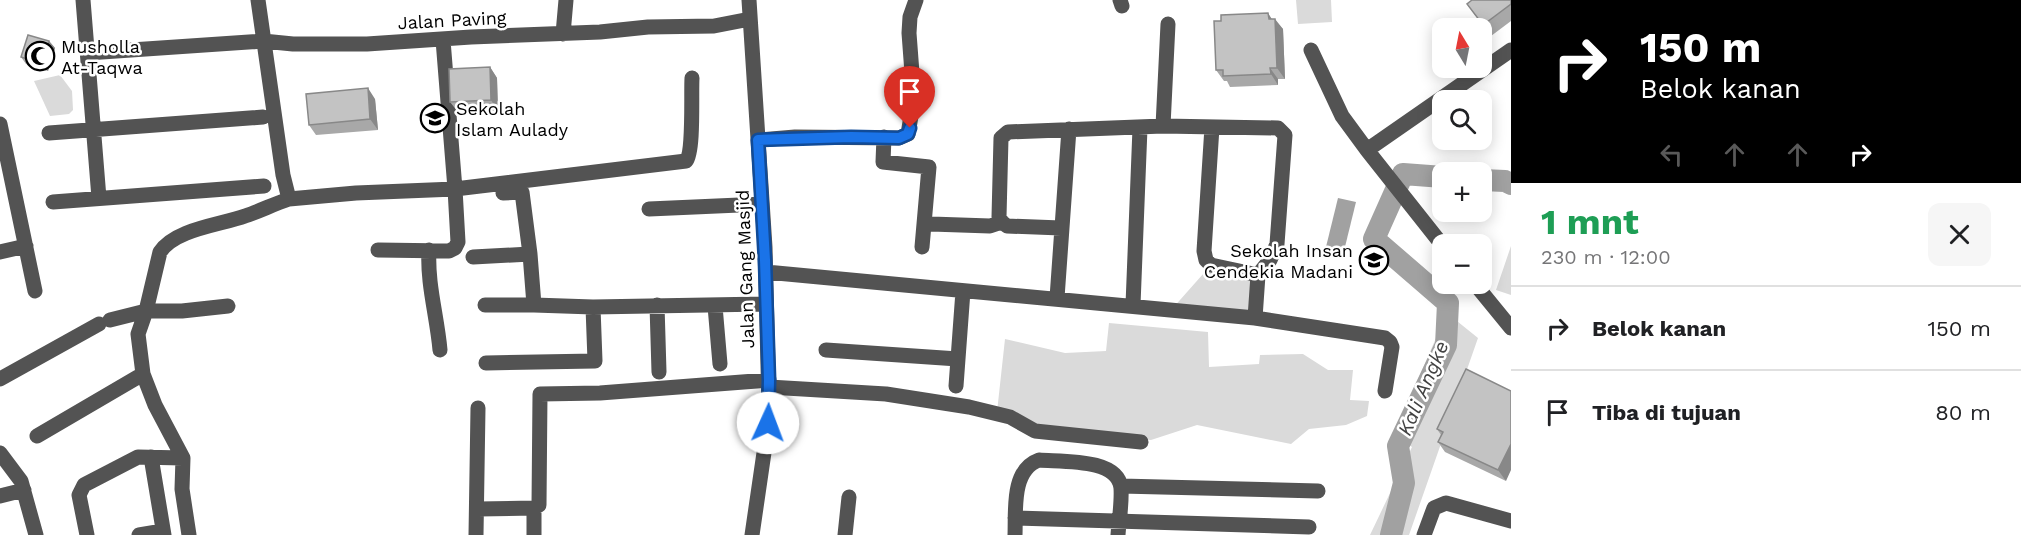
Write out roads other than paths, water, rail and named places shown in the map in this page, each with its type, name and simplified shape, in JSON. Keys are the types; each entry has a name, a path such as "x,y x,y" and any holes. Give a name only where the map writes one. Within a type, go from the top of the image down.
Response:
{"street":[{"path":"83,0 99,198"},
{"path":"258,0 283,175 289,199"},
{"path":"563,33 566,0"},
{"name":"Jalan Gang Masjid","path":"750,0 766,272 769,383 766,440 752,535"},
{"path":"758,140 905,137 910,128 912,73 910,17 916,0"},
{"name":"Jalan Paving","path":"87,53 263,41 293,44 358,44 443,40 648,27 714,26 750,19"},
{"path":"1163,126 1168,24"},
{"path":"378,250 448,251 457,246 461,193 443,40"},
{"path":"1311,50 1342,116 1433,234"},
{"path":"1368,150 1511,50"},
{"path":"461,193 686,161 690,157 691,146 692,78"},
{"path":"49,133 263,117"},
{"path":"0,124 35,291"},
{"path":"1061,228 1007,226 999,217 1000,138 1008,132 1163,126 1278,128 1285,135 1277,244 1270,260 1258,274 1255,318"},
{"path":"1212,127 1204,251 1206,260 1211,265 1258,274"},
{"path":"1133,305 1140,128"},
{"path":"1057,298 1069,129"},
{"path":"884,137 883,162 929,167 922,247"},
{"path":"53,202 264,186"},
{"path":"189,535 182,489 183,458 155,405 144,374 138,334 160,252 166,244 204,228 289,199 356,193 522,192 534,304"},
{"path":"649,209 762,204"},
{"path":"931,224 990,226 1002,222"},
{"path":"0,252 26,246"},
{"path":"429,250 429,281 438,325 440,350"},
{"path":"473,257 530,254"},
{"path":"766,272 1255,318 1385,338 1392,347 1385,391"},
{"path":"956,386 963,291"},
{"path":"1482,294 1511,328"},
{"path":"485,305 534,304 593,307 766,304"},
{"path":"657,305 659,372"},
{"path":"0,379 104,322 146,311 182,311 228,306"},
{"path":"715,306 720,364"},
{"path":"486,363 594,361 593,307"},
{"path":"826,350 958,359"},
{"path":"38,436 144,374"},
{"path":"478,508 534,508 539,505 540,394 600,393 769,383 886,394 969,407 1010,417 1035,431 1142,442"},
{"path":"476,535 478,408"},
{"path":"0,453 21,481 36,535"},
{"path":"87,535 79,495 84,485 138,457 183,458"},
{"path":"139,535 164,533 151,458"},
{"path":"1014,535 1017,491 1022,476 1032,463 1039,460 1102,465 1113,472 1121,486 1119,528"},
{"path":"1121,486 1318,491"},
{"path":"0,496 24,490"},
{"path":"845,535 849,497"},
{"path":"1424,535 1434,508 1446,503 1511,521"},
{"path":"534,508 534,535"},
{"path":"1015,518 1119,528 1309,526"}],"waterway":[{"name":"Kali Angke","path":"1391,535 1404,483 1398,446 1446,345 1448,303 1374,239 1403,174 1432,176"},
{"name":"Kali Angke","path":"1492,180 1505,181 1511,184"}],"place":[{"name":"Musholla At-Taqwa","path":"40,56"},
{"name":"Sekolah Islam Aulady","path":"435,118"},
{"name":"Sekolah Insan Cendekia Madani","path":"1374,260"}]}
